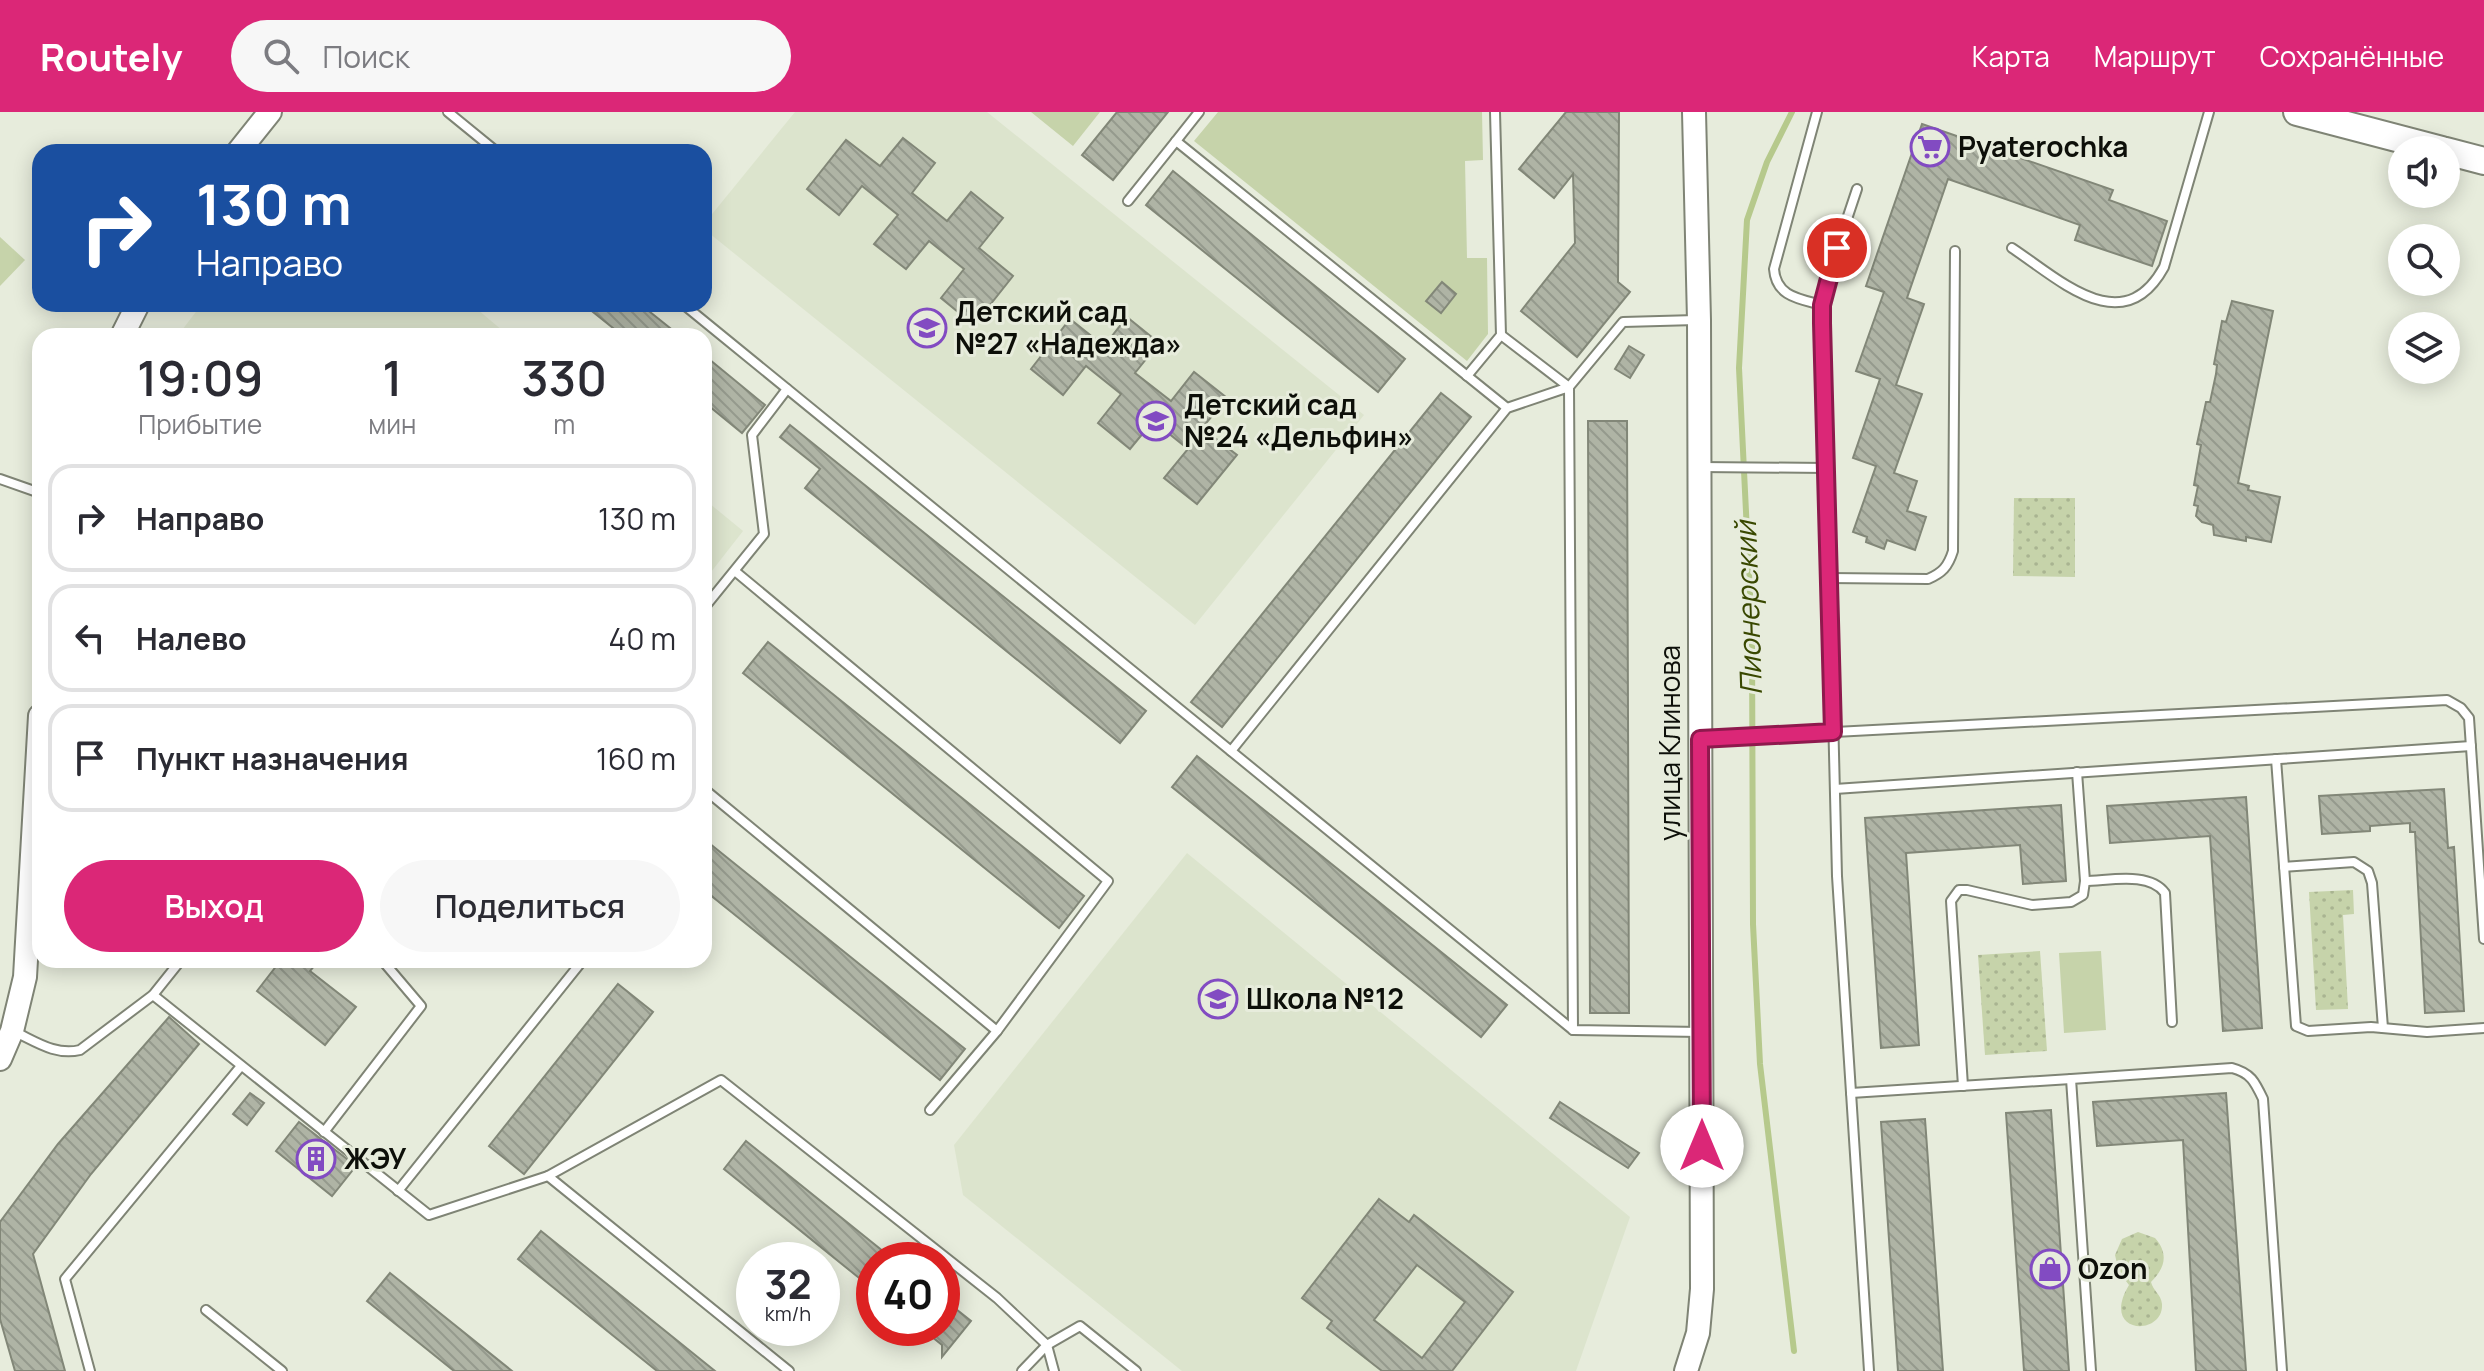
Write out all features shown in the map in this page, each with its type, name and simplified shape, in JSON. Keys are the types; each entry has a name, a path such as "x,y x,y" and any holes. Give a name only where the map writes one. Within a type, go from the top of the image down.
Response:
{"main road":[{"path":"2297,112 2390,136"},
{"path":"2460,154 2484,161"}],"street":[{"path":"244,144 270,112"},
{"name":"улица Клинова","path":"1686,1371 1698,1333 1702,1289 1699,320 1694,112"},
{"path":"0,1059 12,1031 25,977 32,855"}],"lane":[{"path":"448,112 487,144"},
{"path":"1128,201 1199,112"},
{"path":"1467,376 1501,335 1495,112"},
{"path":"1817,112 1774,269 1779,287 1790,296 1822,305"},
{"path":"2012,248 2093,301 2111,304 2129,301 2143,294 2156,282 2164,267 2209,112"},
{"path":"1176,141 1507,408"},
{"path":"1857,189 1833,259 1822,305 1837,876 1869,1371"},
{"path":"1829,578 1928,579 1940,574 1949,565 1953,551 1955,251"},
{"path":"693,312 1573,1030 1702,1032"},
{"path":"1231,751 1507,408 1569,387 1623,322 1699,320"},
{"path":"1501,335 1569,387"},
{"path":"1569,387 1573,1030"},
{"path":"712,599 764,534 752,435 787,389"},
{"path":"1699,467 1827,468"},
{"path":"0,479 32,490"},
{"path":"736,572 1108,881 997,1031 930,1110"},
{"path":"1700,739 2447,700 2461,708 2469,718 2484,939"},
{"path":"1835,789 2471,746"},
{"path":"2276,759 2296,1026 2308,1031 2383,1028 2427,1032 2484,1028"},
{"path":"1963,1086 1951,908 1954,895 1959,890 1967,890 2032,905 2071,902 2083,895 2085,881 2077,772"},
{"path":"712,796 997,1031"},
{"path":"2284,867 2354,862 2368,871 2372,883 2383,1028"},
{"path":"2085,881 2142,880 2153,882 2165,893 2172,1022"},
{"path":"12,1031 54,1051 68,1053 80,1050 153,995 175,968"},
{"path":"324,1132 421,1006 389,968"},
{"path":"398,1191 577,968"},
{"path":"153,995 429,1215 548,1176 721,1080 997,1298 1047,1345 1054,1371"},
{"path":"90,1371 65,1279 241,1066"},
{"path":"1851,1093 2232,1068 2244,1071 2254,1079 2263,1099 2282,1371"},
{"path":"2071,1079 2091,1371"},
{"path":"548,1176 789,1371"},
{"path":"206,1310 282,1371"},
{"path":"1022,1371 1047,1345 1080,1326 1136,1371"}],"shaded area":[{"path":"795,112 987,112 1364,415 1195,625 712,235 712,214"},
{"path":"196,312 480,312 500,328 184,328"},
{"path":"712,506 743,531 712,571"},
{"name":"Школа №12","path":"1187,853 1630,1217 1576,1371 1182,1371 963,1195 954,1145"}],"green space":[{"path":"1031,112 1100,112 1073,146"},
{"path":"1218,112 1482,112 1483,160 1465,161 1467,258 1487,258 1488,334 1467,361 1194,141"},
{"path":"0,237 25,260 0,286"},
{"path":"2014,498 2075,498 2075,577 2013,576"},
{"path":"2353,890 2354,914 2343,915 2348,1009 2316,1010 2309,892"},
{"path":"2040,951 2047,1051 1985,1055 1978,955"},
{"path":"2101,951 2106,1030 2064,1033 2059,953"},
{"path":"2138,1232 2155,1238 2164,1255 2160,1271 2151,1282 2162,1304 2160,1315 2145,1326 2127,1322 2122,1314 2122,1302 2129,1285 2119,1272 2115,1255 2122,1239"}],"building":[{"path":"1117,112 1168,112 1113,180 1082,155"},
{"path":"1566,112 1619,112 1618,282 1630,292 1577,357 1521,311 1575,243 1573,174 1554,198 1519,169"},
{"path":"1922,124 2113,190 2109,200 2167,221 2152,266 2075,240 2080,225 1948,179 1907,298 1924,304 1896,385 1922,394 1894,473 1917,481 1907,511 1926,517 1915,550 1887,540 1884,549 1866,542 1867,537 1853,532 1876,466 1853,458 1880,379 1856,371 1884,292 1866,286"},
{"path":"903,138 935,163 912,193 947,221 971,192 1003,218 979,248 1013,276 974,325 941,298 964,269 929,241 906,269 874,244 898,215 862,186 839,215 807,189 846,140 880,166"},
{"path":"1173,171 1405,359 1378,392 1146,205"},
{"path":"1442,282 1456,294 1441,313 1426,301"},
{"path":"2232,301 2273,311 2238,483 2249,486 2248,490 2280,497 2271,542 2214,535 2213,525 2202,522 2196,516 2198,506 2194,505 2201,445 2197,444 2216,374 2217,365 2214,364 2222,321 2226,322"},
{"path":"593,312 650,312 670,328 613,328"},
{"path":"1127,317 1159,343 1135,373 1171,401 1194,372 1227,398 1202,428 1237,455 1197,504 1164,478 1188,449 1153,421 1130,449 1098,423 1121,394 1086,366 1063,395 1031,369 1070,319 1104,346"},
{"path":"1629,346 1644,355 1630,378 1615,369"},
{"path":"712,362 765,405 742,433 712,409"},
{"path":"1441,393 1471,417 1222,727 1191,702"},
{"path":"1588,421 1627,421 1629,1013 1590,1013"},
{"path":"790,425 1146,711 1120,743 805,488 820,469 780,437"},
{"path":"768,642 1084,896 1059,928 743,673"},
{"path":"1197,756 1507,1005 1481,1037 1172,787"},
{"path":"2444,789 2448,848 2454,847 2464,1011 2425,1013 2415,832 2410,832 2410,823 2370,826 2370,831 2322,834 2319,796"},
{"path":"2246,797 2262,1028 2223,1031 2210,836 2110,843 2107,806"},
{"path":"2061,805 2066,881 2023,884 2020,845 1906,853 1919,1045 1881,1048 1865,818"},
{"path":"712,845 965,1049 940,1080 712,896"},
{"path":"275,968 312,968 310,971 356,1007 325,1045 257,991"},
{"path":"618,984 653,1012 524,1174 489,1146"},
{"path":"169,1017 199,1044 91,1174 33,1254 65,1371 15,1371 0,1319 0,1222 58,1144"},
{"path":"250,1093 264,1103 247,1125 233,1114"},
{"path":"2226,1093 2246,1371 2196,1371 2183,1140 2097,1146 2093,1102"},
{"path":"1560,1102 1639,1153 1628,1168 1550,1118"},
{"path":"2051,1110 2069,1371 2024,1371 2006,1113"},
{"path":"1925,1119 1943,1371 1898,1371 1881,1122"},
{"name":"ЖЭУ","path":"299,1122 356,1166 332,1196 276,1151"},
{"path":"746,1141 872,1242 856,1242 856,1275 840,1263 840,1242 814,1242 724,1169"},
{"path":"1379,1199 1409,1222 1414,1215 1513,1292 1452,1371 1382,1371 1327,1328 1332,1321 1302,1298","holes":["1417,1265 1465,1302 1422,1358 1374,1320"]},
{"path":"541,1231 715,1371 657,1371 518,1259"},
{"path":"390,1273 512,1371 454,1371 367,1301"},
{"path":"960,1312 971,1321 960,1335"},
{"path":"942,1346 951,1346 942,1357"}],"waterway":[{"name":"Пионерский","path":"1792,112 1767,162 1747,220 1739,368 1752,635 1753,924 1760,1064 1794,1351"}],"place":[{"name":"Pyaterochka","path":"1930,147"},
{"name":"Детский сад №27 «Надежда»","path":"927,328"},
{"name":"Детский сад №24 «Дельфин»","path":"1156,421"},
{"name":"Школа №12","path":"1218,999"},
{"name":"ЖЭУ","path":"316,1159"},
{"name":"Ozon","path":"2050,1269"}],"route":[{"path":"1702,1146 1700,739 1833,732 1822,305 1837,248"}]}
